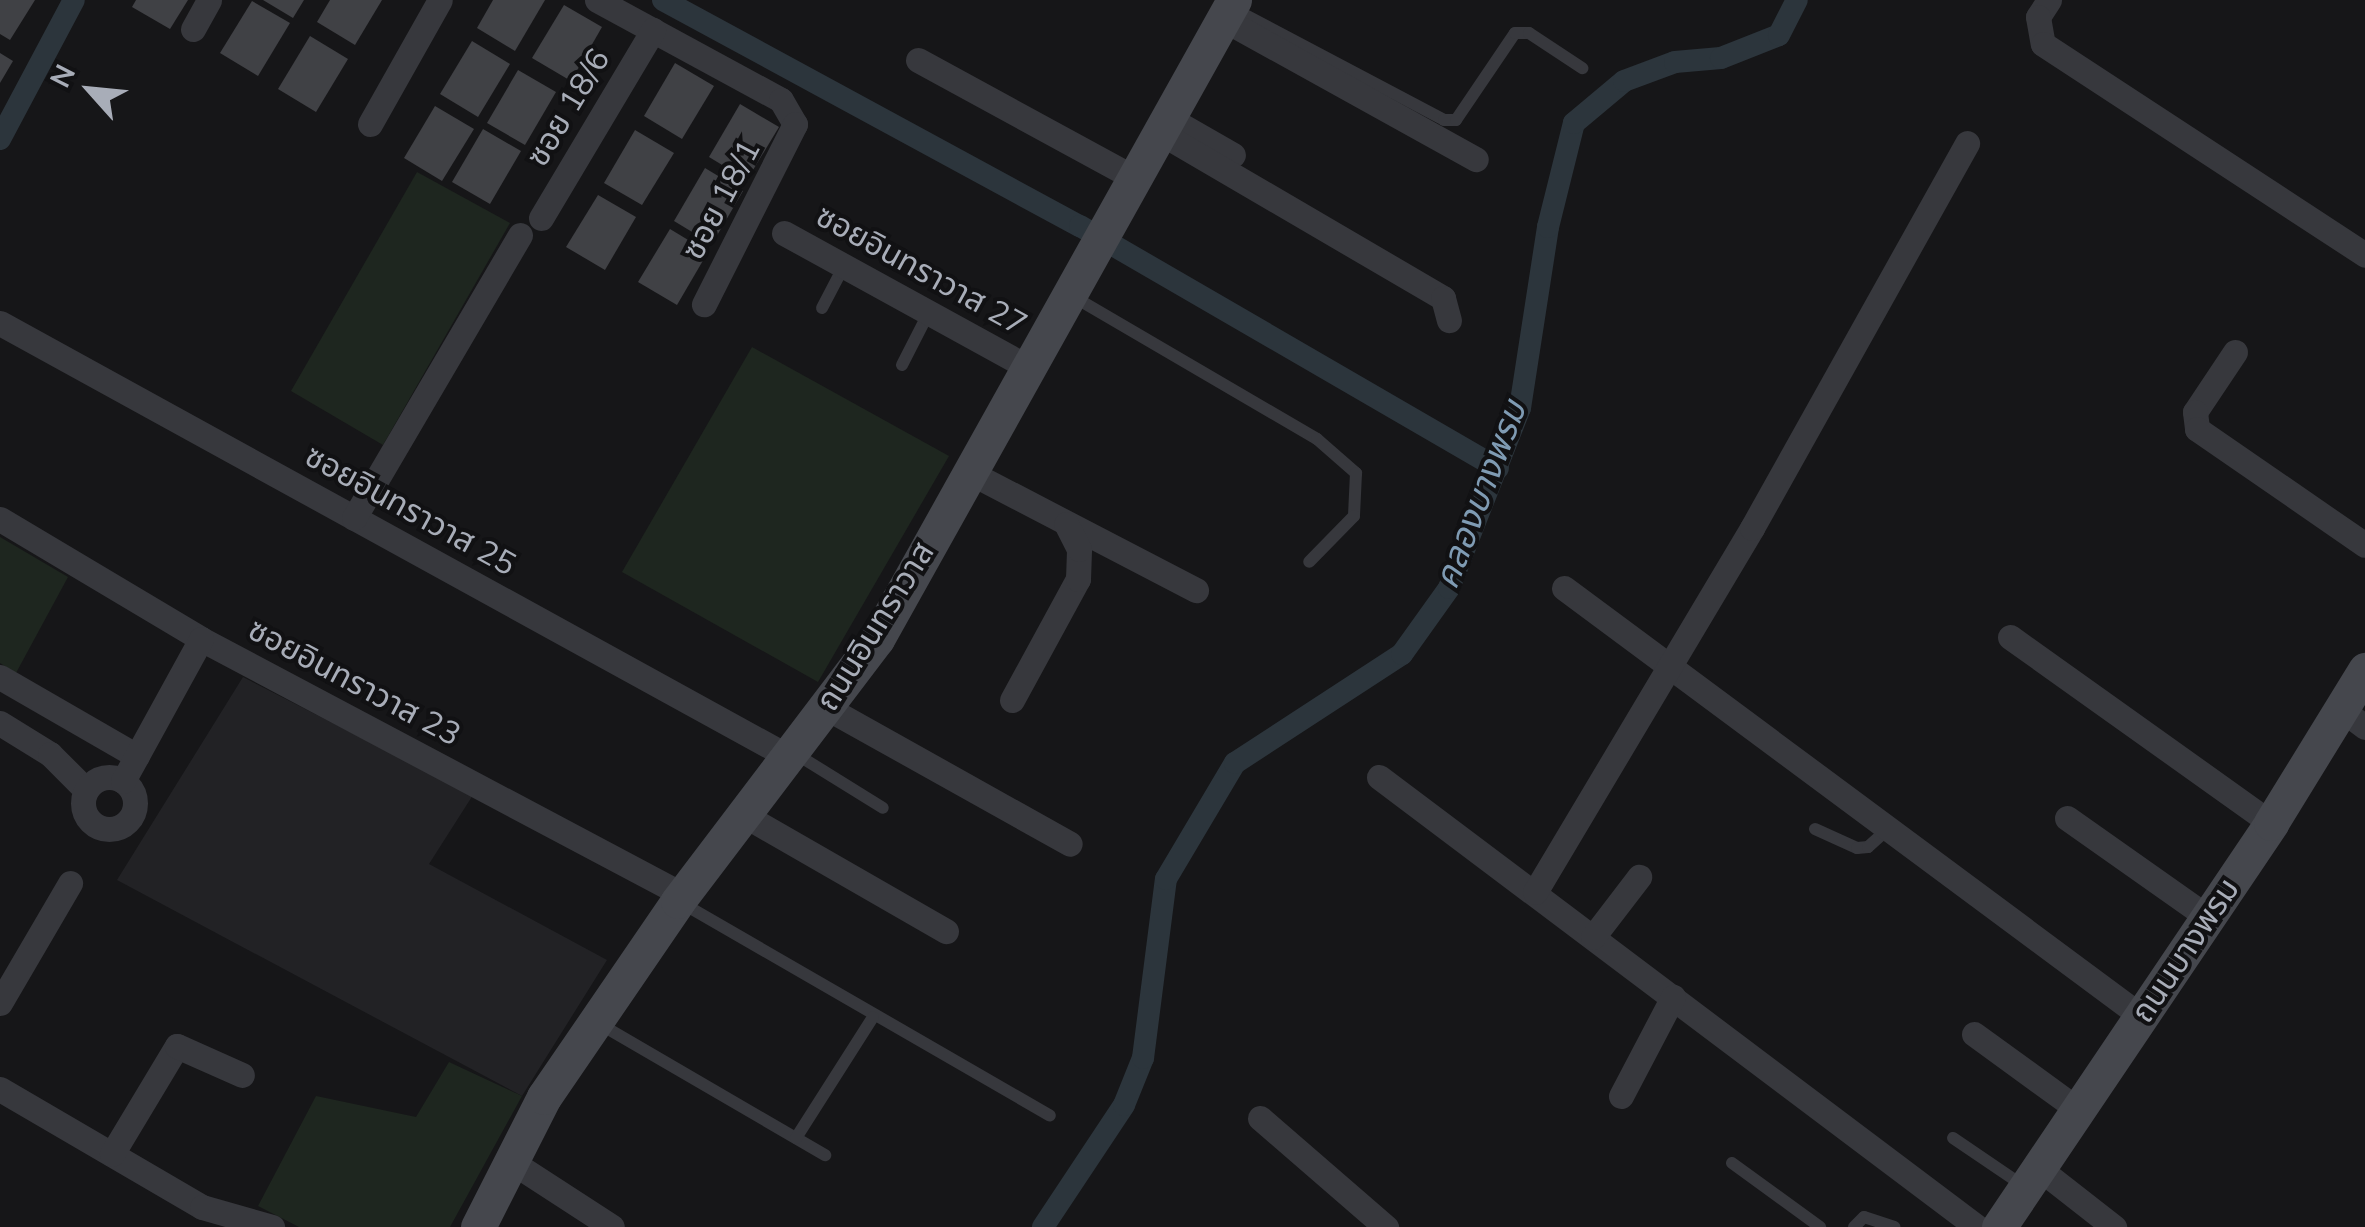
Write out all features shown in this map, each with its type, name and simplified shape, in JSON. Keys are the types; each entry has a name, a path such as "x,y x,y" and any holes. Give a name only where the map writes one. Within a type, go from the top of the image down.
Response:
{"street":[{"path":"193,30 209,0"},
{"path":"370,124 440,0"},
{"name":"ซอย 18/1","path":"596,0 781,100 795,124 704,304"},
{"path":"2050,0 2038,17 2043,44 2365,255"},
{"path":"1229,8 1476,159"},
{"name":"ถนนอินทราวาส","path":"478,1227 544,1097 680,898 877,639 1229,8"},
{"name":"ซอย 18/6","path":"354,518 654,30"},
{"path":"918,60 1133,177"},
{"path":"1163,125 1428,268"},
{"path":"1163,125 1443,298 1450,320"},
{"path":"1536,892 1967,144"},
{"name":"ซอยอินทราวาส 27","path":"784,233 1028,366"},
{"name":"ซอยอินทราวาส 25","path":"0,323 791,754"},
{"path":"2235,352 2195,412 2197,429 2365,544"},
{"path":"969,472 1196,590"},
{"name":"ซอยอินทราวาส 23","path":"0,518 201,639 680,898"},
{"path":"1012,700 1078,579 1079,549 1066,524"},
{"path":"1564,588 1666,668 2142,1017"},
{"path":"2010,636 2271,823"},
{"path":"123,781 201,639"},
{"name":"ถนนบางพรม","path":"2000,1227 2271,823 2353,718 2365,670"},
{"path":"0,677 137,756"},
{"path":"828,708 1070,844"},
{"path":"0,723 50,754 86,790"},
{"path":"1379,777 1977,1227"},
{"path":"99,778 123,781 134,795 133,812 114,828 90,822 83,806 86,790 99,778"},
{"path":"744,816 946,930"},
{"path":"2067,818 2209,918"},
{"path":"1593,937 1638,877"},
{"path":"0,1003 70,883"},
{"path":"1621,1096 1673,996"},
{"path":"1974,1034 2080,1111"},
{"path":"112,1154 177,1046 242,1075"},
{"path":"0,1089 202,1207 272,1227"},
{"path":"1260,1118 1386,1227"},
{"path":"512,1162 612,1227"},
{"path":"2034,1180 2114,1227"}],"lane":[{"path":"1229,8 1444,120 1456,120 1466,108 1504,40 1514,33 1529,33 1582,68"},
{"path":"822,308 844,266"},
{"path":"1068,294 1317,439 1356,474 1354,516 1309,562"},
{"path":"902,365 929,312"},
{"path":"791,754 883,808"},
{"path":"1815,828 1857,848 1868,847 1887,830"},
{"path":"680,898 873,1016 1050,1116"},
{"path":"796,1138 873,1016"},
{"path":"596,1022 825,1155"},
{"path":"1953,1138 2034,1180"},
{"path":"1732,1164 1820,1227"},
{"path":"1854,1227 1864,1218 1894,1227"}],"shaded area":[{"path":"417,172 510,223 383,445 291,391"},
{"path":"752,347 949,456 818,682 622,572"},
{"path":"0,537 68,577 16,673 0,663"},
{"path":"243,677 473,795 429,864 607,960 522,1096 117,880"},
{"path":"449,1062 522,1096 450,1227 299,1227 258,1206 316,1096 416,1117"}],"building":[{"path":"0,0 35,0 10,40 0,34"},
{"path":"136,0 188,0 170,29 132,7"},
{"path":"263,0 304,0 293,18"},
{"path":"330,0 382,0 355,45 317,22"},
{"path":"493,0 545,0 515,51 477,28"},
{"path":"252,1 290,23 258,76 220,53"},
{"path":"564,5 602,27 571,81 532,58"},
{"path":"310,36 348,59 316,112 278,89"},
{"path":"472,41 510,64 478,117 440,94"},
{"path":"0,53 13,61 0,83"},
{"path":"675,63 714,86 682,139 644,116"},
{"path":"518,70 556,92 525,145 487,123"},
{"path":"740,104 779,127 747,180 709,157"},
{"path":"435,106 474,129 442,181 404,158"},
{"path":"483,129 521,151 490,204 452,182"},
{"path":"635,130 674,153 642,205 604,183"},
{"path":"705,168 743,191 712,244 674,221"},
{"path":"598,195 636,217 605,270 566,247"},
{"path":"670,229 708,252 677,305 638,282"}],"waterway":[{"path":"0,139 74,0"},
{"path":"663,0 1080,226 1498,468"},
{"name":"คลองบางพรม","path":"1043,1227 1124,1105 1143,1058 1166,879 1235,763 1402,654 1449,588 1520,408 1548,227 1574,123 1624,81 1675,62 1721,58 1779,35 1797,0"}]}
